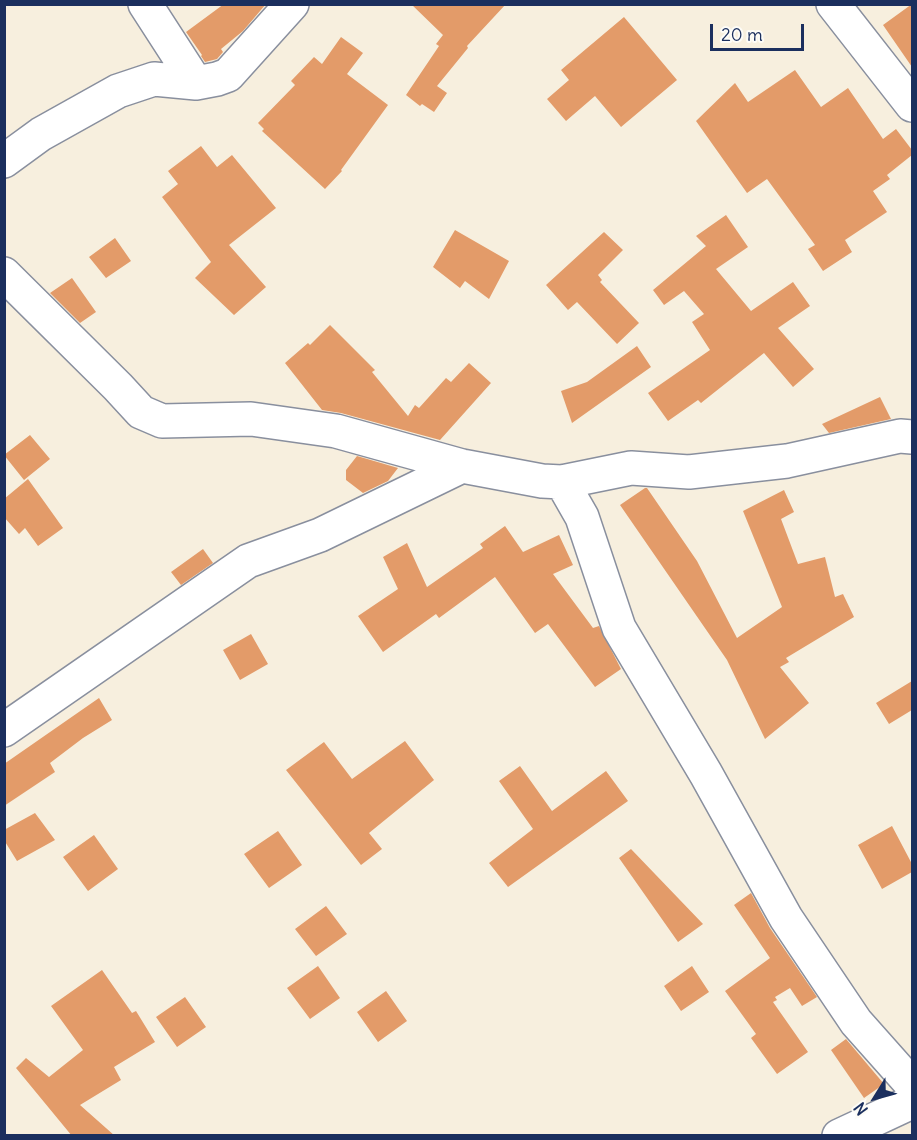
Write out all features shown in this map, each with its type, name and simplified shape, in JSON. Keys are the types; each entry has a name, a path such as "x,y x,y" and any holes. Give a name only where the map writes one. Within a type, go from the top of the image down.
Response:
{"street":[{"path":"145,4 196,83"},
{"path":"4,161 41,134 118,91 154,79 196,83 228,75 292,4"},
{"path":"833,4 912,105"},
{"path":"4,274 141,412 162,421 251,420 336,431 462,466 542,482 562,482 631,468 690,472 787,461 900,436 912,437"},
{"path":"4,730 248,561 320,535 462,466"},
{"path":"562,482 582,517 619,628 706,774 786,918 856,1022 912,1085"},
{"path":"839,1136 912,1102"}],"building":[{"path":"224,4 266,4 243,31 221,49 223,52 217,59 205,62 186,32"},
{"path":"411,4 506,4 467,46 468,48 437,86 447,93 434,112 422,104 420,106 406,95 439,46 436,44 443,35"},
{"path":"912,4 912,67 883,25"},
{"path":"624,17 677,80 621,127 595,96 566,121 547,99 569,80 561,70"},
{"path":"341,37 363,53 347,74 388,105 342,171 325,189 262,131 264,129 258,123 295,85 291,81 314,57 322,64"},
{"path":"795,70 821,107 848,88 883,139 896,129 912,150 912,155 887,175 890,179 873,191 887,212 845,240 852,252 823,271 808,249 815,245 767,179 747,193 696,121 735,83 748,102"},
{"path":"201,146 217,167 232,155 276,208 229,245 266,287 234,315 195,278 211,262 162,197 178,184 168,171"},
{"path":"726,215 748,247 716,269 751,311 793,282 810,306 778,328 814,369 793,387 764,353 701,403 698,400 668,421 648,393 710,350 692,322 704,314 684,291 664,305 653,290 706,246 696,236"},
{"path":"455,230 509,261 489,299 465,281 460,288 433,267"},
{"path":"604,232 623,250 598,275 602,280 600,282 639,323 617,344 577,302 568,310 546,285"},
{"path":"115,238 131,261 106,278 89,257"},
{"path":"72,278 96,312 80,323 50,293"},
{"path":"330,325 375,370 372,372 408,416 415,405 419,408 446,378 451,382 469,363 491,383 440,440 322,410 285,363 308,343 310,345"},
{"path":"637,346 651,367 572,423 561,391 587,382"},
{"path":"880,397 891,419 829,433 822,424"},
{"path":"30,435 50,459 24,480 4,455"},
{"path":"357,456 398,468 388,481 363,493 346,480 346,470"},
{"path":"28,479 63,528 38,546 25,528 19,534 4,517 4,499"},
{"path":"645,488 697,561 737,638 782,607 743,511 784,490 794,512 781,519 798,564 825,557 835,597 843,594 854,617 786,658 789,662 780,667 809,703 765,739 727,660 620,505"},
{"path":"505,526 523,552 559,535 573,565 553,574 593,628 599,626 621,669 595,687 548,624 535,633 495,577 439,618 436,614 383,652 358,616 398,589 383,557 407,543 427,587 483,548 480,544"},
{"path":"203,549 213,563 181,585 171,572"},
{"path":"251,634 268,664 240,680 223,650"},
{"path":"912,681 912,710 889,724 876,703"},
{"path":"99,698 112,720 50,763 55,772 4,806 4,764"},
{"path":"405,741 434,780 369,833 382,849 361,865 286,770 324,742 352,779"},
{"path":"520,766 552,811 606,771 628,801 508,887 489,863 533,829 499,781"},
{"path":"35,813 55,840 17,861 4,840 4,830"},
{"path":"892,826 912,864 912,872 882,889 858,845"},
{"path":"278,831 302,865 269,888 244,854"},
{"path":"94,835 118,869 88,891 63,857"},
{"path":"631,849 703,924 678,942 619,858"},
{"path":"751,893 770,928 817,997 802,1006 790,988 775,997 777,1000 773,1002 808,1052 777,1074 751,1038 756,1034 725,991 770,958 734,905"},
{"path":"326,906 347,934 316,956 295,929"},
{"path":"318,966 340,998 310,1019 287,988"},
{"path":"692,966 709,992 681,1011 664,986"},
{"path":"102,970 132,1013 136,1011 155,1042 114,1067 121,1080 80,1105 115,1136 72,1136 16,1068 26,1058 49,1077 83,1050 51,1006"},
{"path":"386,991 407,1021 378,1042 357,1012"},
{"path":"185,997 206,1027 177,1047 156,1017"},
{"path":"846,1039 884,1084 864,1098 831,1050"}]}
